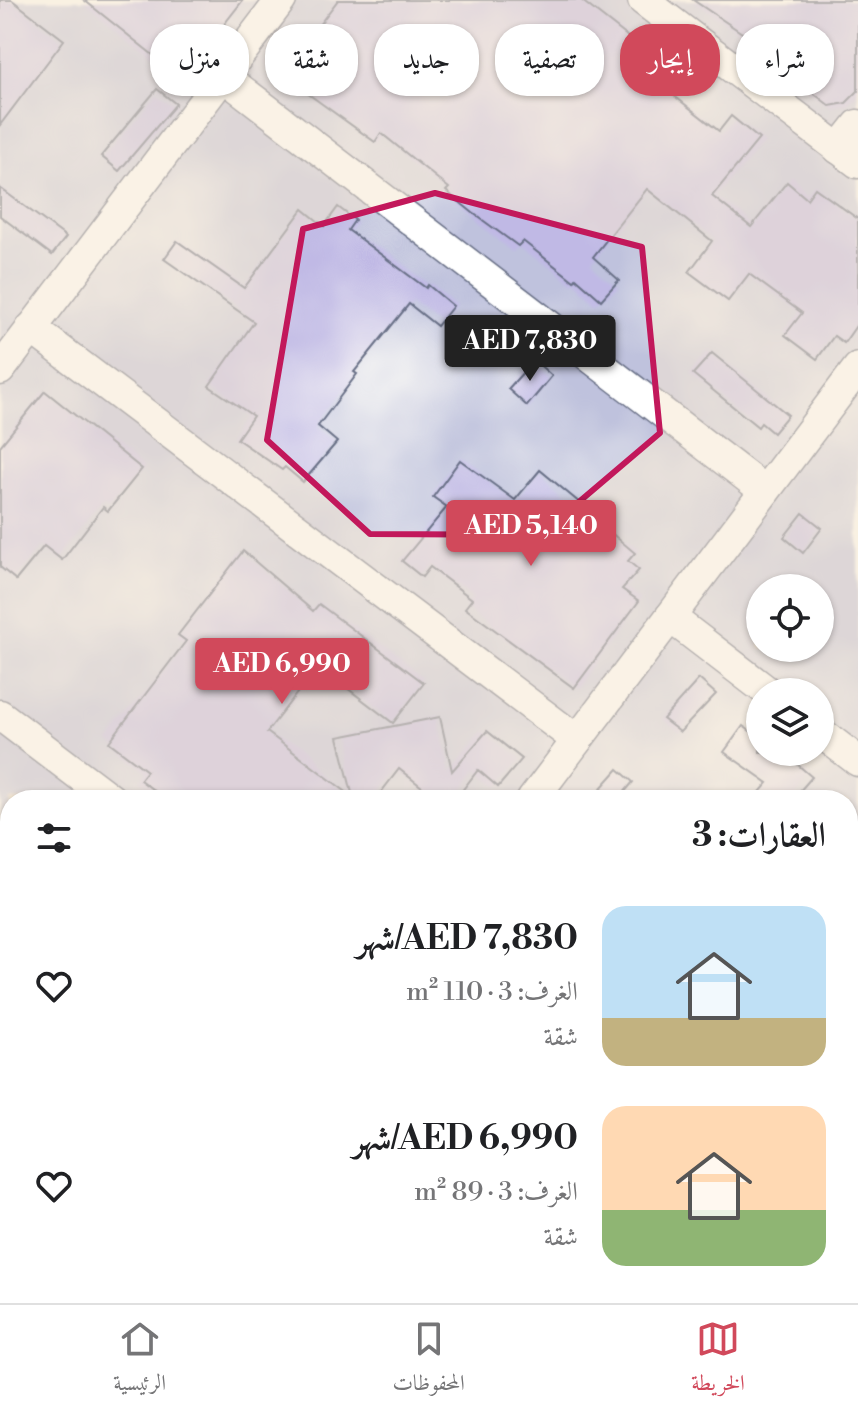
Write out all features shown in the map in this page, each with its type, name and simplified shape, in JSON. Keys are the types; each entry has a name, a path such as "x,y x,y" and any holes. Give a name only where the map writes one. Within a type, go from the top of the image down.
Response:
{"street":[{"path":"249,42 281,0"},
{"path":"643,0 849,156 858,125"},
{"path":"0,370 208,96"},
{"path":"249,96 765,491"},
{"path":"31,328 577,740"},
{"path":"540,790 858,368"},
{"path":"670,617 750,678"},
{"path":"0,715 99,790"},
{"path":"834,743 858,761"}],"highlighted area":[{"path":"435,193 642,247 660,433 540,535 370,534 267,440 303,229"}],"shaded area":[{"path":"0,0 858,0 858,790 0,790"}],"building":[{"path":"0,0 12,0 64,40 0,125"},
{"path":"84,0 243,0 224,24 150,24 150,53"},
{"path":"338,0 581,0 620,31 620,96 674,96 719,131 731,116 759,139 712,196 751,227 787,182 807,199 815,188 858,219 858,323 844,343 834,336 817,359 785,335 802,313 749,274 728,301 689,272 712,241 647,189 593,257 619,280 601,300 576,278 574,281 523,241 518,246 473,213 446,191 449,188 381,133 375,142 311,96 358,96 358,24 320,24"},
{"path":"693,0 858,0 858,91 846,103 830,106 817,96 834,96 834,24 736,24 736,29"},
{"path":"151,96 166,96 176,104 119,171 101,156"},
{"path":"0,188 66,237 52,255 0,216"},
{"path":"338,207 355,220 348,230 453,306 437,326 409,304 354,372 357,374 318,426 337,442 303,482 285,467 282,470 237,439 253,416 209,386 254,322 164,259 177,241 244,288 303,209 324,226"},
{"path":"712,353 788,415 773,433 761,423 758,427 693,374"},
{"path":"534,360 552,376 527,406 508,389"},
{"path":"45,391 142,469 108,511 103,507 62,560 44,546 16,580 0,567 0,446"},
{"path":"460,460 515,500 540,470 635,553 628,561 639,570 622,589 639,601 574,688 465,608 472,599 430,567 422,577 402,561 447,507 433,497"},
{"path":"803,513 822,528 803,553 784,537"},
{"path":"243,551 313,611 319,604 424,683 393,723 318,666 267,732 344,790 154,790 140,780 147,771 109,742 186,641 178,635"},
{"path":"699,679 716,694 680,732 663,719"},
{"path":"440,717 452,771 487,731 522,759 498,787 478,770 463,790 426,790 399,769 383,790 351,790 338,737"},
{"path":"743,726 746,728 746,766 799,766 812,777 801,790 762,790 768,783 724,752"},
{"path":"618,769 633,782 626,790 601,788"}]}
